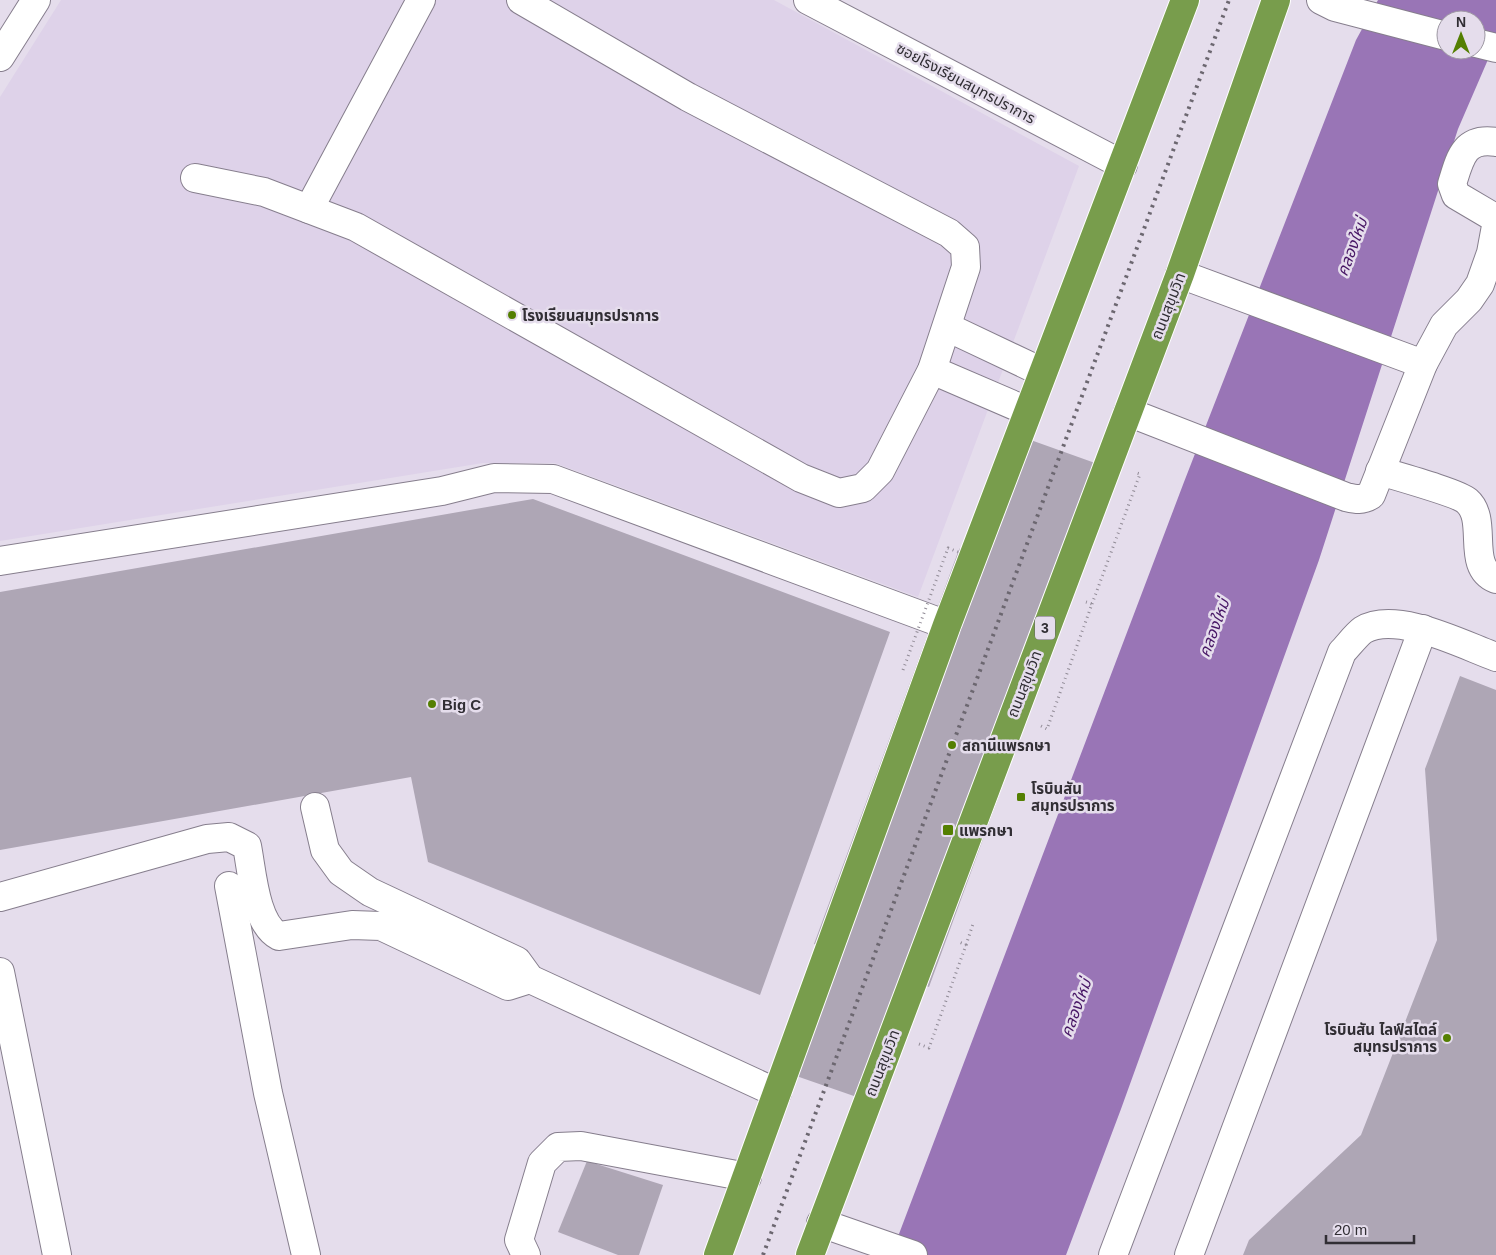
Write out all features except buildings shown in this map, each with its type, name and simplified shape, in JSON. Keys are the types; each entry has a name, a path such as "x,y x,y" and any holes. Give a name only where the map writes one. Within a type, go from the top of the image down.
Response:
{"highway":[{"path":"718,1255 946,625 1123,165 1184,0"},
{"name":"ถนนสุขุมวิท","path":"810,1255 1180,274 1276,0"}],"street":[{"path":"0,57 36,0"},
{"path":"309,209 421,0"},
{"path":"195,178 264,192 356,227 801,478 839,493 863,488 880,471 932,370 966,266 965,247 949,233 688,97 521,0"},
{"name":"ซอยโรงเรียนสมุทรปราการ","path":"808,0 1123,165"},
{"path":"1328,4 1436,33"},
{"path":"1128,412 1346,497 1356,500 1366,499 1371,495 1380,470 1411,359 1470,300 1480,284 1493,253 1495,218 1456,195 1452,184 1463,155 1470,145 1476,141 1496,142"},
{"path":"1180,274 1218,290 1411,359"},
{"path":"946,328 1042,372"},
{"path":"932,370 1027,411"},
{"path":"1380,470 1466,500 1476,511 1478,550 1482,566 1496,579"},
{"path":"0,561 442,491 494,478 553,479 946,625"},
{"path":"1113,1255 1342,652 1364,630 1386,623 1423,629 1496,657"},
{"path":"1189,1255 1423,629"},
{"path":"315,807 325,850 341,872 370,892 517,961 530,978 777,1093"},
{"path":"0,897 206,839 229,837 247,846 262,919 271,932 279,936 352,925 382,926 508,986 530,978"},
{"path":"229,886 268,1093 306,1255"},
{"path":"0,972 58,1255"},
{"path":"526,1255 519,1240 542,1163 558,1147 580,1146 747,1177"},
{"path":"821,1223 913,1255"}],"path":[{"path":"1092,604 1128,509"},
{"path":"902,670 948,548 958,552"},
{"path":"1060,696 1087,617"},
{"path":"966,945 974,924"},
{"path":"938,1024 963,955"}],"shaded area":[{"name":"โรงเรียนสมุทรปราการ","path":"61,0 774,0 1079,166 918,597 555,463 483,463 0,541 0,97"}],"water":[{"name":"คลองใหม่","path":"1378,0 1496,0 1496,41 1458,129 1319,560 1121,1109 1066,1255 891,1255 1184,482 1356,40"}],"railway":[{"path":"763,1255 1229,0"}],"place":[{"name":"โรงเรียนสมุทรปราการ","path":"512,315"},
{"name":"Big C","path":"432,704"},
{"name":"สถานีแพรกษา","path":"952,745"},
{"name":"โรบินสัน สมุทรปราการ","path":"1021,797"},
{"name":"แพรกษา","path":"948,830"},
{"name":"โรบินสัน ไลฟ์สไตล์ สมุทรปราการ","path":"1447,1038"}]}
